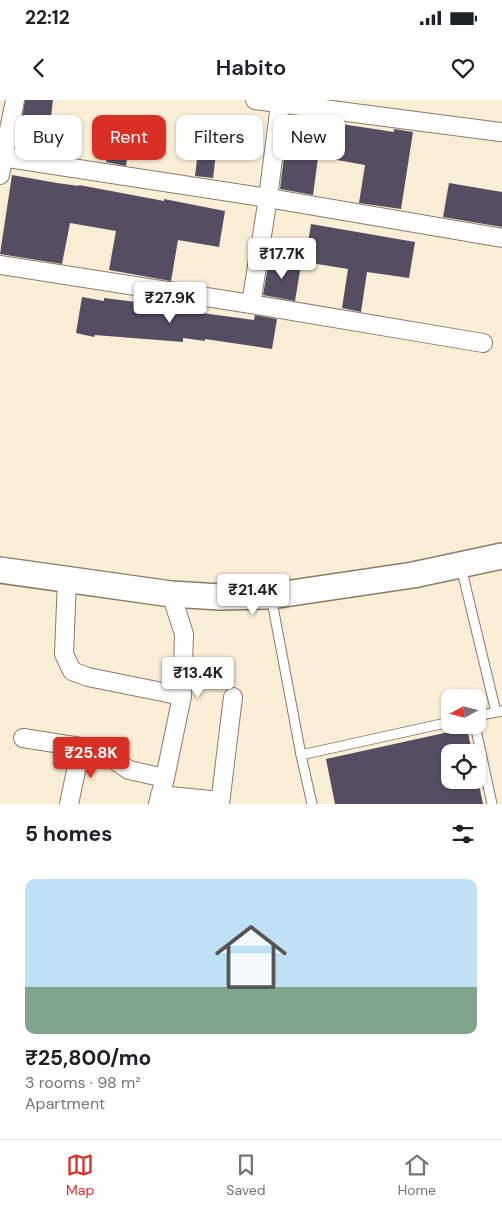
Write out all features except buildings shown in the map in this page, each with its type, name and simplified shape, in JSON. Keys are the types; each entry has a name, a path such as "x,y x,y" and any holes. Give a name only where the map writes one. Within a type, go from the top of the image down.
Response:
{"street":[{"path":"0,175 2,157 15,100"},
{"path":"255,100 500,132"},
{"path":"251,304 268,198 280,104"},
{"path":"2,157 268,198 502,238"},
{"path":"0,265 251,304 483,343"},
{"path":"0,570 171,594 220,597 271,596 413,575 502,556"},
{"path":"67,579 64,654 72,671 88,677 182,696"},
{"path":"161,792 182,696 184,634 171,594"},
{"path":"23,738 94,749 113,759 161,792 220,803 234,697"},
{"path":"69,804 81,748"}],"lane":[{"path":"460,564 499,712 486,714"},
{"path":"271,596 312,804"},
{"path":"301,755 441,724"},
{"path":"477,734 492,804"}]}
